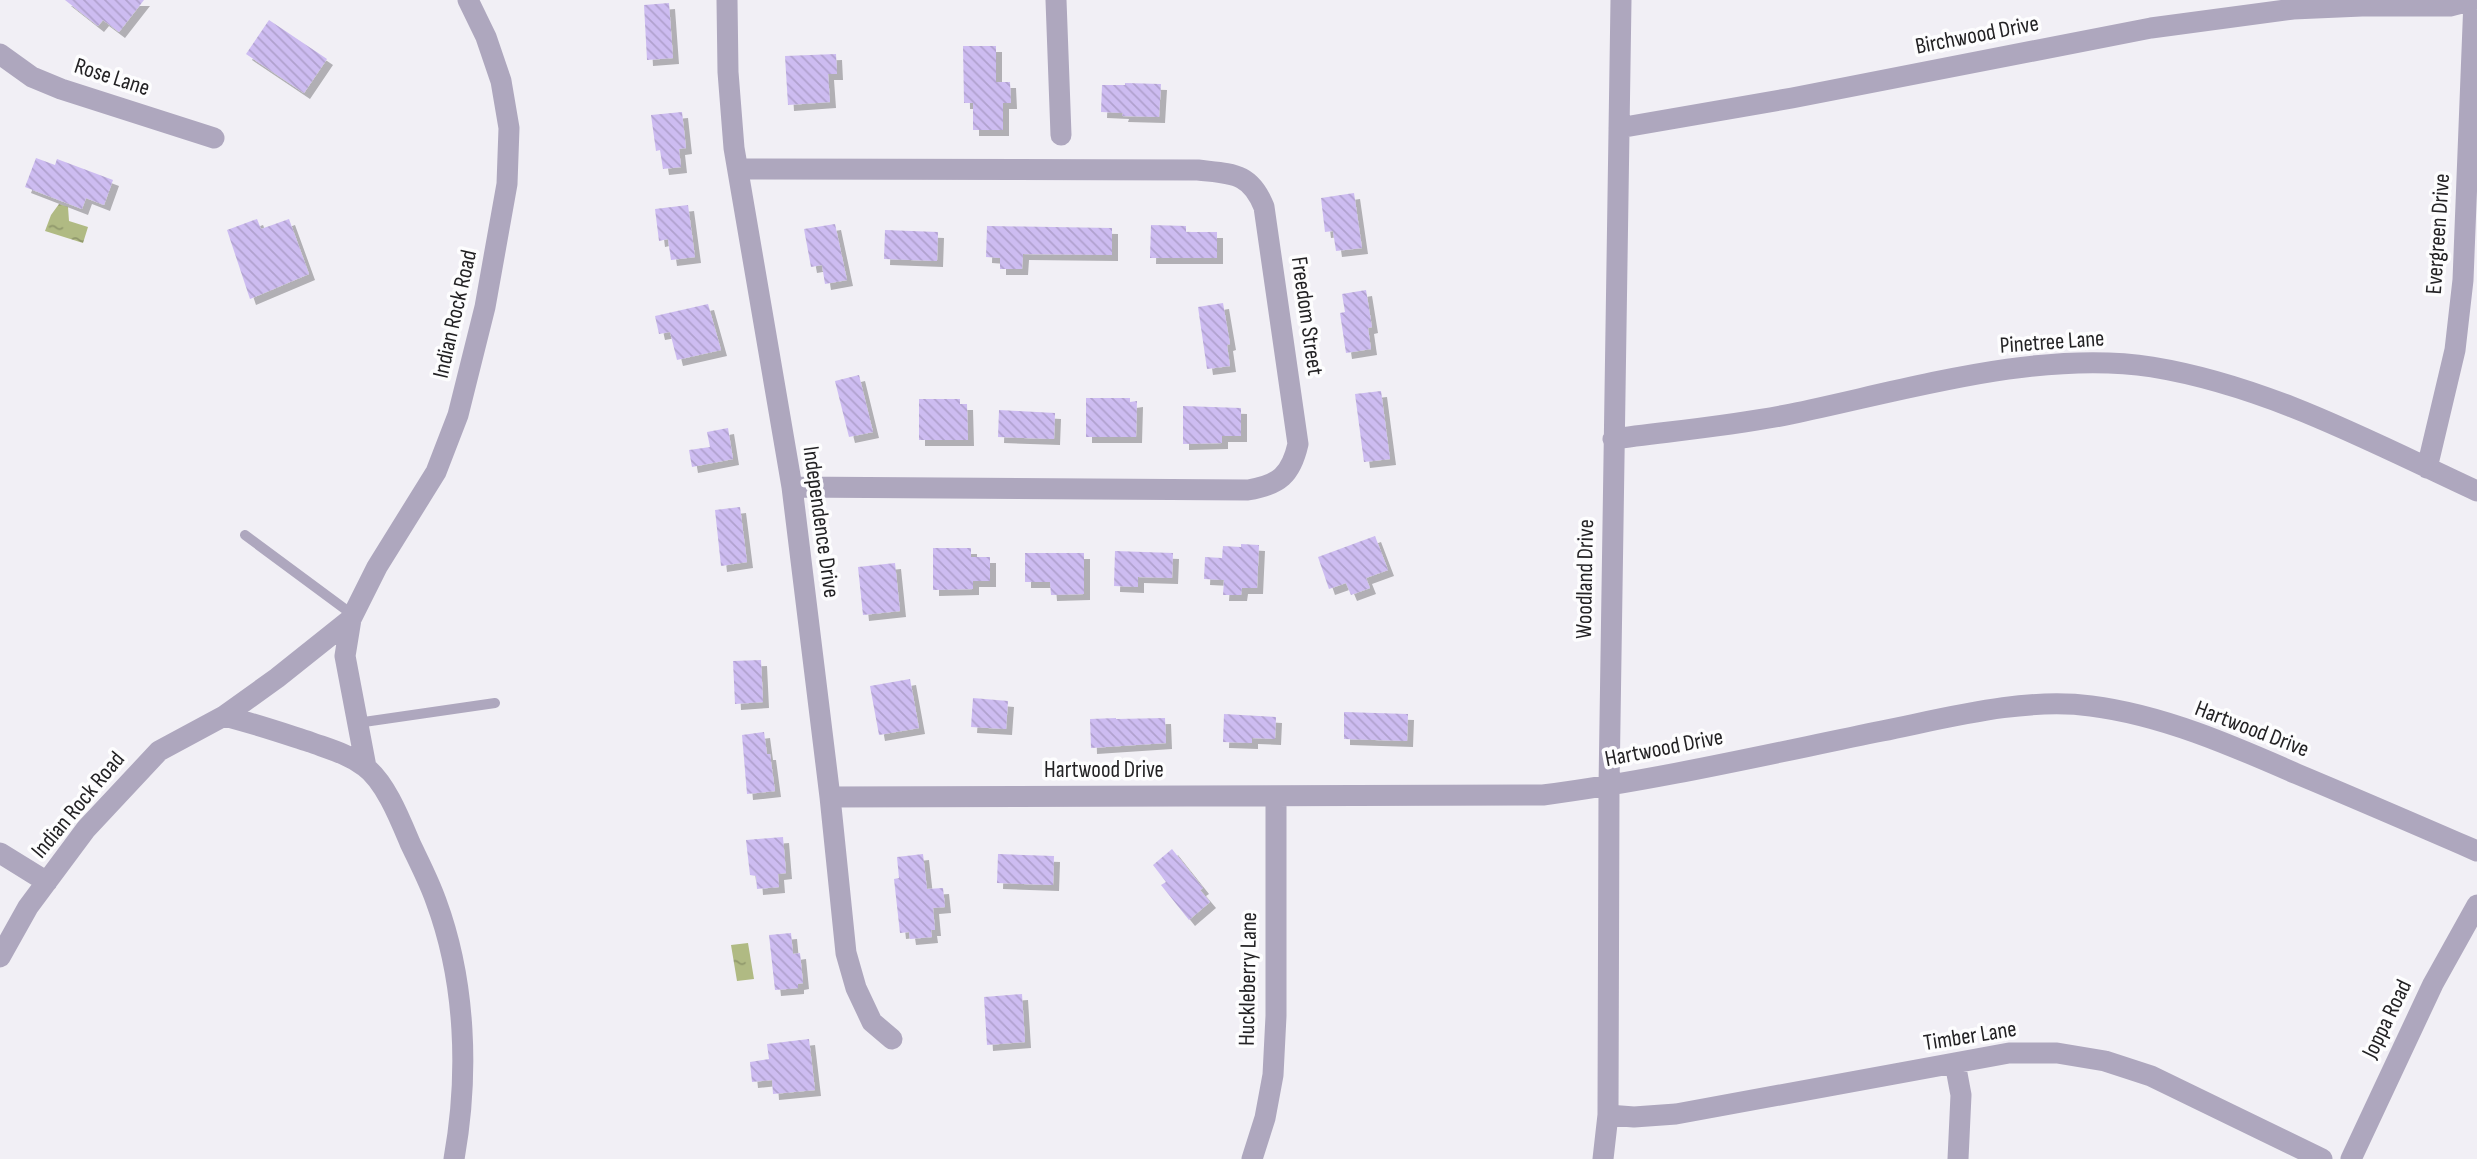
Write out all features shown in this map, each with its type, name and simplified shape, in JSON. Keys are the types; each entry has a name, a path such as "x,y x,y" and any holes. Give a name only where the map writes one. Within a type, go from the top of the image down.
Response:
{"street":[{"name":"Indian Rock Road","path":"454,1159 464,1067 460,1003 450,953 437,903 403,826 385,792 366,766 345,656 352,617 377,567 436,472 458,415 488,294 507,184 509,128 501,82 486,37 468,0"},
{"name":"Independence Drive","path":"727,0 728,72 738,169 792,487 830,796 846,953 856,988 872,1022 892,1039"},
{"path":"1056,0 1061,135"},
{"name":"Woodland Drive","path":"1603,1159 1608,1115 1613,439 1621,0"},
{"name":"Birchwood Drive","path":"1619,128 1792,98 2163,26 2292,9 2450,6 2474,0"},
{"name":"Evergreen Drive","path":"2427,468 2455,350 2463,280 2474,0"},
{"name":"Rose Lane","path":"0,54 32,77 61,89 214,138"},
{"name":"Freedom Street","path":"738,169 1198,170 1228,173 1247,179 1258,191 1264,207 1298,444 1294,461 1284,476 1268,486 1248,490 792,487"},
{"name":"Pinetree Lane","path":"1613,439 1787,415 2005,370 2101,363 2149,367 2246,389 2290,404 2477,491"},
{"name":"Indian Rock Road","path":"0,957 29,907 86,829 159,751 224,716 277,678 352,617"},
{"name":"Hartwood Drive","path":"830,796 1543,795 1609,786 1981,712 2053,704 2090,705 2147,718 2240,749 2477,851"},
{"name":"Indian Rock Road","path":"224,716 344,754 366,766"},
{"name":"Huckleberry Lane","path":"1252,1159 1265,1118 1273,1075 1276,1016 1276,796"},
{"path":"0,853 47,882"},
{"name":"Joppa Road","path":"2351,1159 2433,984 2477,905"},
{"name":"Timber Lane","path":"1608,1115 1634,1117 1676,1114 2009,1054 2057,1053 2105,1061 2151,1076 2322,1159"},
{"path":"1955,1063 1961,1095 1958,1159"}],"lane":[{"path":"245,535 352,617"},
{"path":"357,723 495,703"}],"water":[{"path":"59,204 68,207 69,221 88,227 83,243 45,231"},
{"path":"748,943 754,979 737,981 731,945"}],"building":[{"path":"65,0 144,0 119,32 103,20 98,26"},
{"path":"669,3 673,58 647,60 644,5"},
{"path":"269,20 327,59 304,93 246,54"},
{"path":"963,46 996,46 996,82 1010,82 1011,103 1003,103 1003,130 973,130 973,103 964,103"},
{"path":"836,54 837,74 828,74 830,102 788,105 785,56"},
{"path":"1161,84 1159,117 1122,116 1123,113 1101,112 1102,85"},
{"path":"682,112 686,148 679,149 681,167 663,169 660,150 656,151 651,115"},
{"path":"36,158 55,165 57,159 113,180 104,205 86,198 82,209 25,187"},
{"path":"1354,193 1362,248 1336,251 1333,231 1325,232 1321,198"},
{"path":"688,205 695,257 671,260 668,239 659,241 655,209"},
{"path":"257,219 261,229 289,219 309,274 250,299 227,230"},
{"path":"835,224 847,280 825,284 822,265 811,267 804,229"},
{"path":"1151,225 1186,226 1186,232 1217,232 1217,258 1150,258"},
{"path":"987,226 1112,228 1112,255 1023,254 1022,269 1000,269 1000,258 986,257"},
{"path":"885,230 938,232 937,261 884,259"},
{"path":"1366,290 1372,327 1368,328 1371,349 1346,353 1340,313 1345,312 1342,294"},
{"path":"1223,303 1230,344 1227,345 1230,366 1207,369 1198,307"},
{"path":"708,304 721,350 677,360 670,332 659,334 655,316"},
{"path":"859,375 873,432 849,437 835,381"},
{"path":"1381,391 1390,459 1364,462 1355,394"},
{"path":"1086,398 1130,398 1130,402 1137,401 1136,437 1086,437"},
{"path":"919,399 960,399 960,404 967,404 968,440 919,440"},
{"path":"1183,406 1241,408 1241,436 1222,436 1222,443 1183,444"},
{"path":"999,410 1055,413 1054,439 998,437"},
{"path":"728,428 733,459 692,467 689,450 710,447 707,432"},
{"path":"740,507 747,562 721,566 715,510"},
{"path":"1375,536 1388,570 1366,578 1370,588 1351,595 1346,583 1329,589 1318,557"},
{"path":"1241,544 1259,545 1257,588 1242,588 1241,595 1223,595 1224,580 1204,579 1205,557 1222,558 1223,546 1241,547"},
{"path":"933,548 971,548 971,557 990,557 990,581 973,581 973,589 933,590"},
{"path":"1115,551 1173,553 1172,578 1138,577 1138,587 1114,586"},
{"path":"1025,553 1084,553 1084,594 1051,595 1050,582 1025,582"},
{"path":"895,563 900,611 863,615 858,567"},
{"path":"761,660 763,702 735,704 733,661"},
{"path":"910,679 919,728 879,735 870,686"},
{"path":"973,698 1008,701 1006,729 971,727"},
{"path":"1344,712 1408,714 1407,741 1344,739"},
{"path":"1224,714 1276,717 1275,739 1252,738 1252,743 1223,742"},
{"path":"1165,718 1166,743 1091,748 1090,719"},
{"path":"764,732 775,791 747,794 742,735"},
{"path":"783,837 786,873 778,874 779,887 757,889 756,876 750,875 746,840"},
{"path":"1172,849 1203,888 1200,890 1210,902 1189,920 1161,885 1166,882 1153,865"},
{"path":"923,854 927,889 943,888 945,907 933,908 935,930 931,930 932,937 910,939 909,932 900,933 894,879 899,878 897,857"},
{"path":"998,854 1054,856 1053,885 997,883"},
{"path":"791,933 793,954 800,953 803,983 798,984 798,988 775,990 769,935"},
{"path":"1022,994 1025,1042 987,1045 984,997"},
{"path":"809,1039 815,1090 773,1094 772,1080 752,1082 750,1062 769,1059 767,1044"}]}
